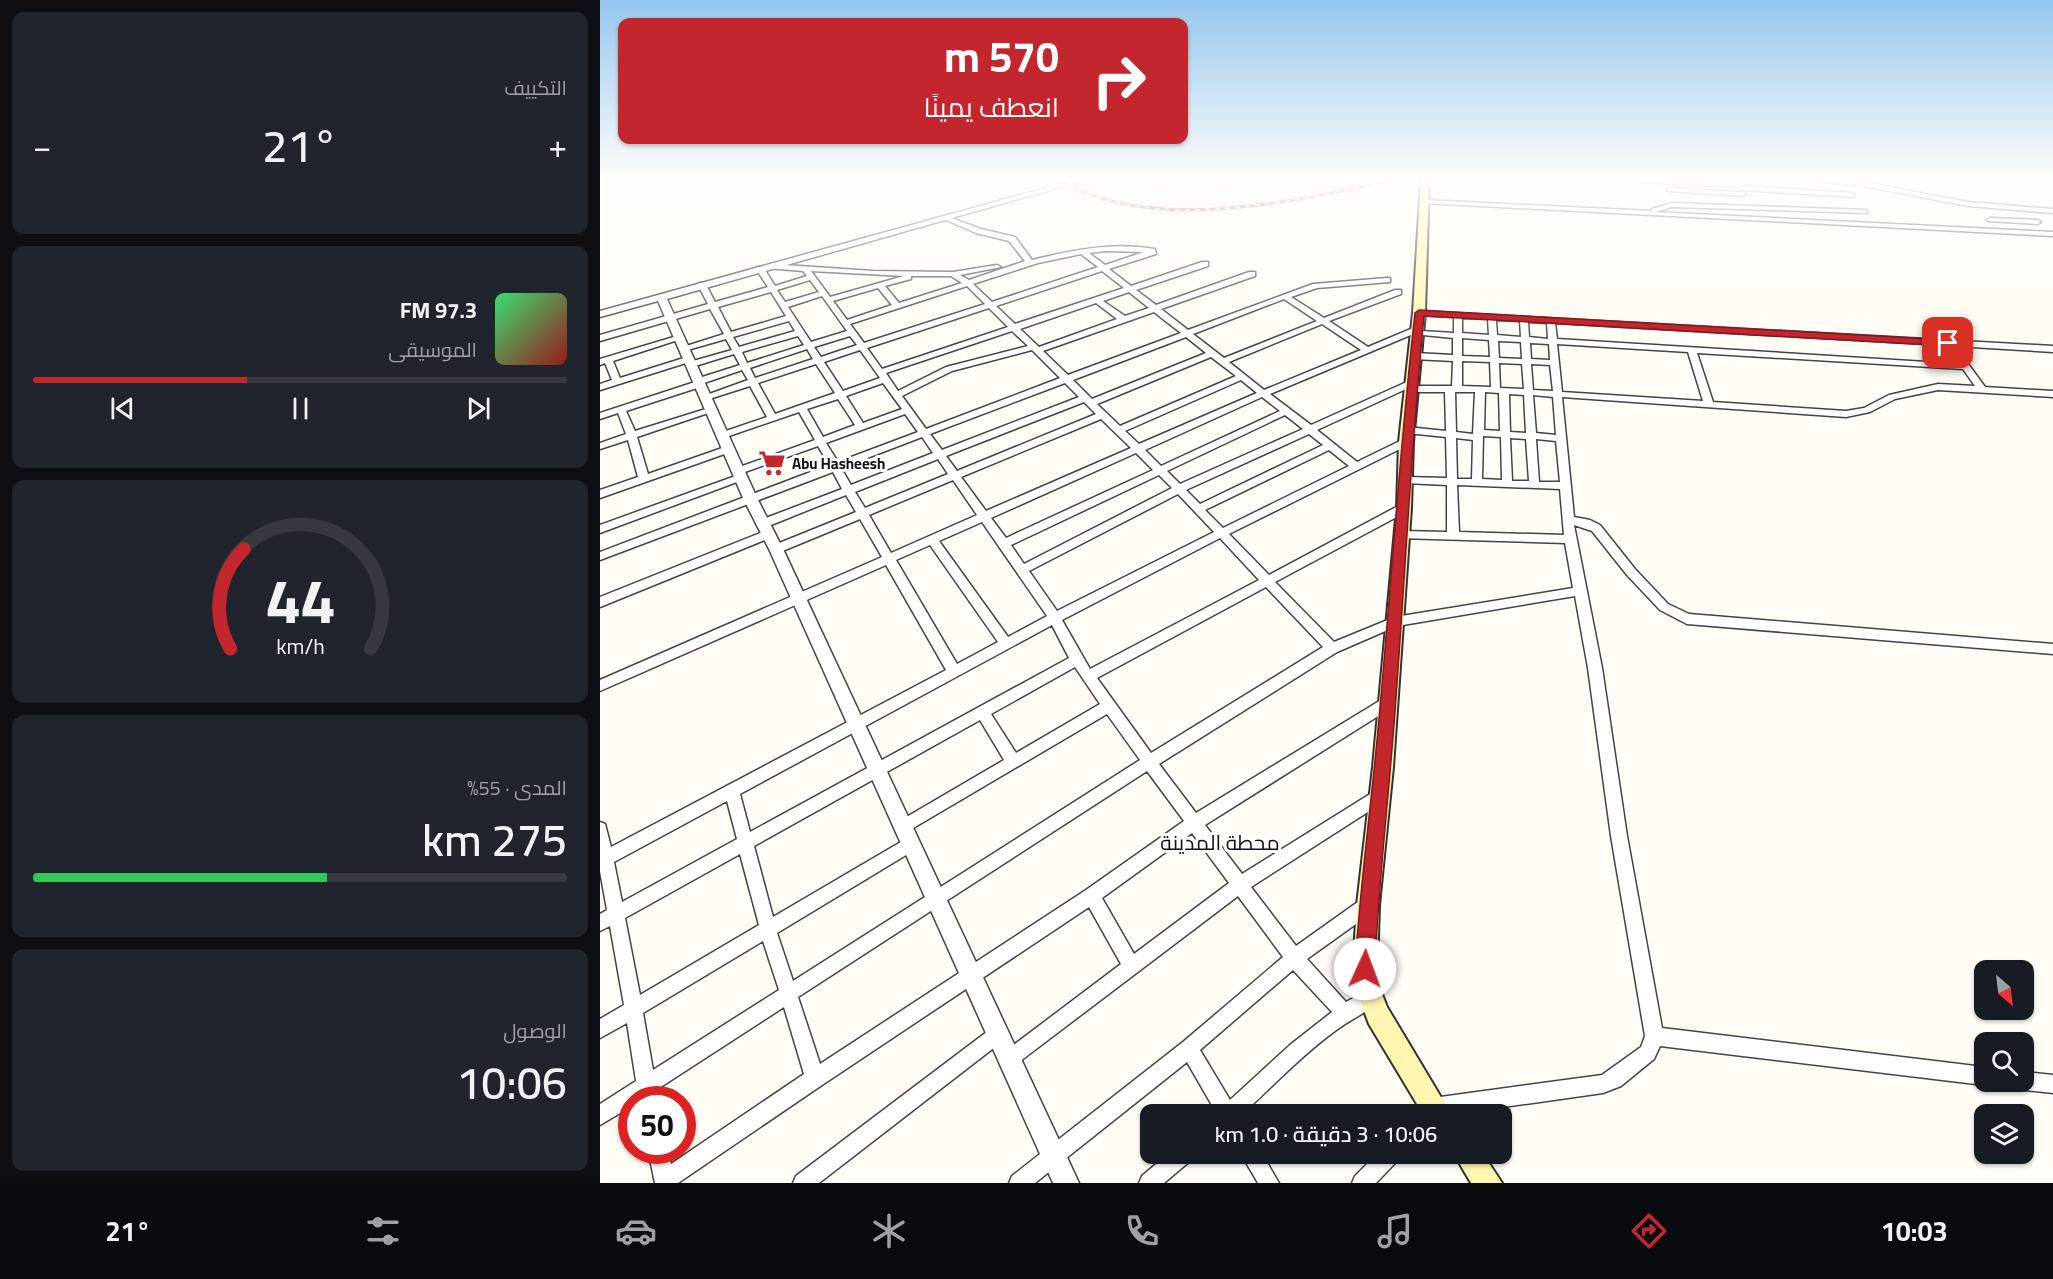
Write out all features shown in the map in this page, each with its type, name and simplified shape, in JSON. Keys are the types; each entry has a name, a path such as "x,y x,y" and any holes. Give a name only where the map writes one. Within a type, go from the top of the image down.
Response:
{"main road":[{"path":"1423,235 1418,325 1406,436 1402,535 1380,796 1368,905 1365,969 1370,998 1429,1104"},
{"path":"1474,1164 1488,1183"}],"street":[{"path":"600,314 883,235"},
{"path":"996,235 1012,239 1030,263"},
{"path":"600,416 753,382 1153,252 1128,248 1083,252 1030,263 953,274 810,273 770,266"},
{"path":"1083,252 1356,466"},
{"path":"846,323 1030,263"},
{"path":"600,494 644,479 726,442 772,418 840,395 942,351 1205,264"},
{"path":"760,269 798,333 861,427"},
{"path":"600,338 771,288 810,273"},
{"path":"810,273 1004,544 1055,618 1077,660 1149,762 1294,958 1344,1012"},
{"path":"782,306 880,285 916,274"},
{"path":"953,274 968,283 1015,327 1179,489 1332,648"},
{"path":"897,395 956,367 1036,349 1252,274"},
{"path":"600,556 1285,296 1316,286 1387,280"},
{"path":"702,285 772,418"},
{"path":"880,285 898,307"},
{"path":"1221,362 1398,292"},
{"path":"1285,296 1366,349"},
{"path":"661,297 750,498 1066,1183"},
{"path":"1096,299 1124,320"},
{"path":"1453,537 1450,434 1457,358 1458,315"},
{"path":"600,686 1418,325 1458,315 2053,349"},
{"path":"1492,317 1508,484"},
{"path":"600,387 729,336 790,318"},
{"path":"1524,319 1533,436 1534,485"},
{"path":"1482,1104 1603,1084 1614,1079 1648,1053 1654,1036 1619,836 1595,668 1570,538 1551,320"},
{"path":"1418,325 1458,336 1494,339 1966,367"},
{"path":"600,446 632,436 745,366 853,332"},
{"path":"617,382 604,361 687,352 737,351 798,333"},
{"path":"1948,343 1981,388"},
{"path":"942,351 956,367"},
{"path":"1692,351 1709,404"},
{"path":"769,536 849,491 1211,354"},
{"path":"1414,356 1556,363"},
{"path":"1118,430 1241,377"},
{"path":"1022,570 1179,489 1307,429 1411,386 1852,414 1867,410 1892,397 1933,388 1981,388 2053,394"},
{"path":"1477,483 1480,389"},
{"path":"801,408 955,673"},
{"path":"621,410 632,436 644,479"},
{"path":"600,529 907,410"},
{"path":"1004,544 1285,412"},
{"path":"600,602 769,536 861,513 1102,415"},
{"path":"603,860 1055,618 1356,466 1406,436 1450,434 1562,438"},
{"path":"1198,510 1330,446"},
{"path":"1405,480 1564,486"},
{"path":"1088,676 1404,508"},
{"path":"1570,520 1596,528 1631,572 1664,607 1687,619 2053,649"},
{"path":"1402,535 1570,538"},
{"path":"932,540 1007,645"},
{"path":"658,1086 789,995 1149,762 1332,648 1395,622 1581,591"},
{"path":"600,923 984,714 1077,660"},
{"path":"661,1164 665,1182 816,1078 1092,896 1194,823 1386,704"},
{"path":"903,826 1110,705"},
{"path":"984,714 1013,761"},
{"path":"732,792 768,929 816,1078"},
{"path":"1009,1059 1239,885 1380,796"},
{"path":"600,829 603,860 616,913 646,1086"},
{"path":"600,1029 911,844"},
{"path":"1092,896 1132,967"},
{"path":"1019,1183 1189,1048 1294,958 1368,905"},
{"path":"1239,1104 1312,1036 1344,1012 1370,998"},
{"path":"806,1182 998,1034"},
{"path":"1654,1036 1974,1075"},
{"path":"1189,1048 1222,1104"},
{"path":"2034,1082 2053,1084"},
{"path":"600,1115 618,1107"},
{"path":"1149,1183 1171,1164"},
{"path":"1257,1164 1269,1183"},
{"path":"1362,1183 1380,1164"}],"place":[{"name":"Abu Hasheesh","path":"772,463"}],"district":[{"name":"محطة المدينة","path":"1220,842"}],"route":[{"path":"1365,969 1368,905 1383,767 1386,704 1404,508 1406,442 1419,313 1948,343"}]}
